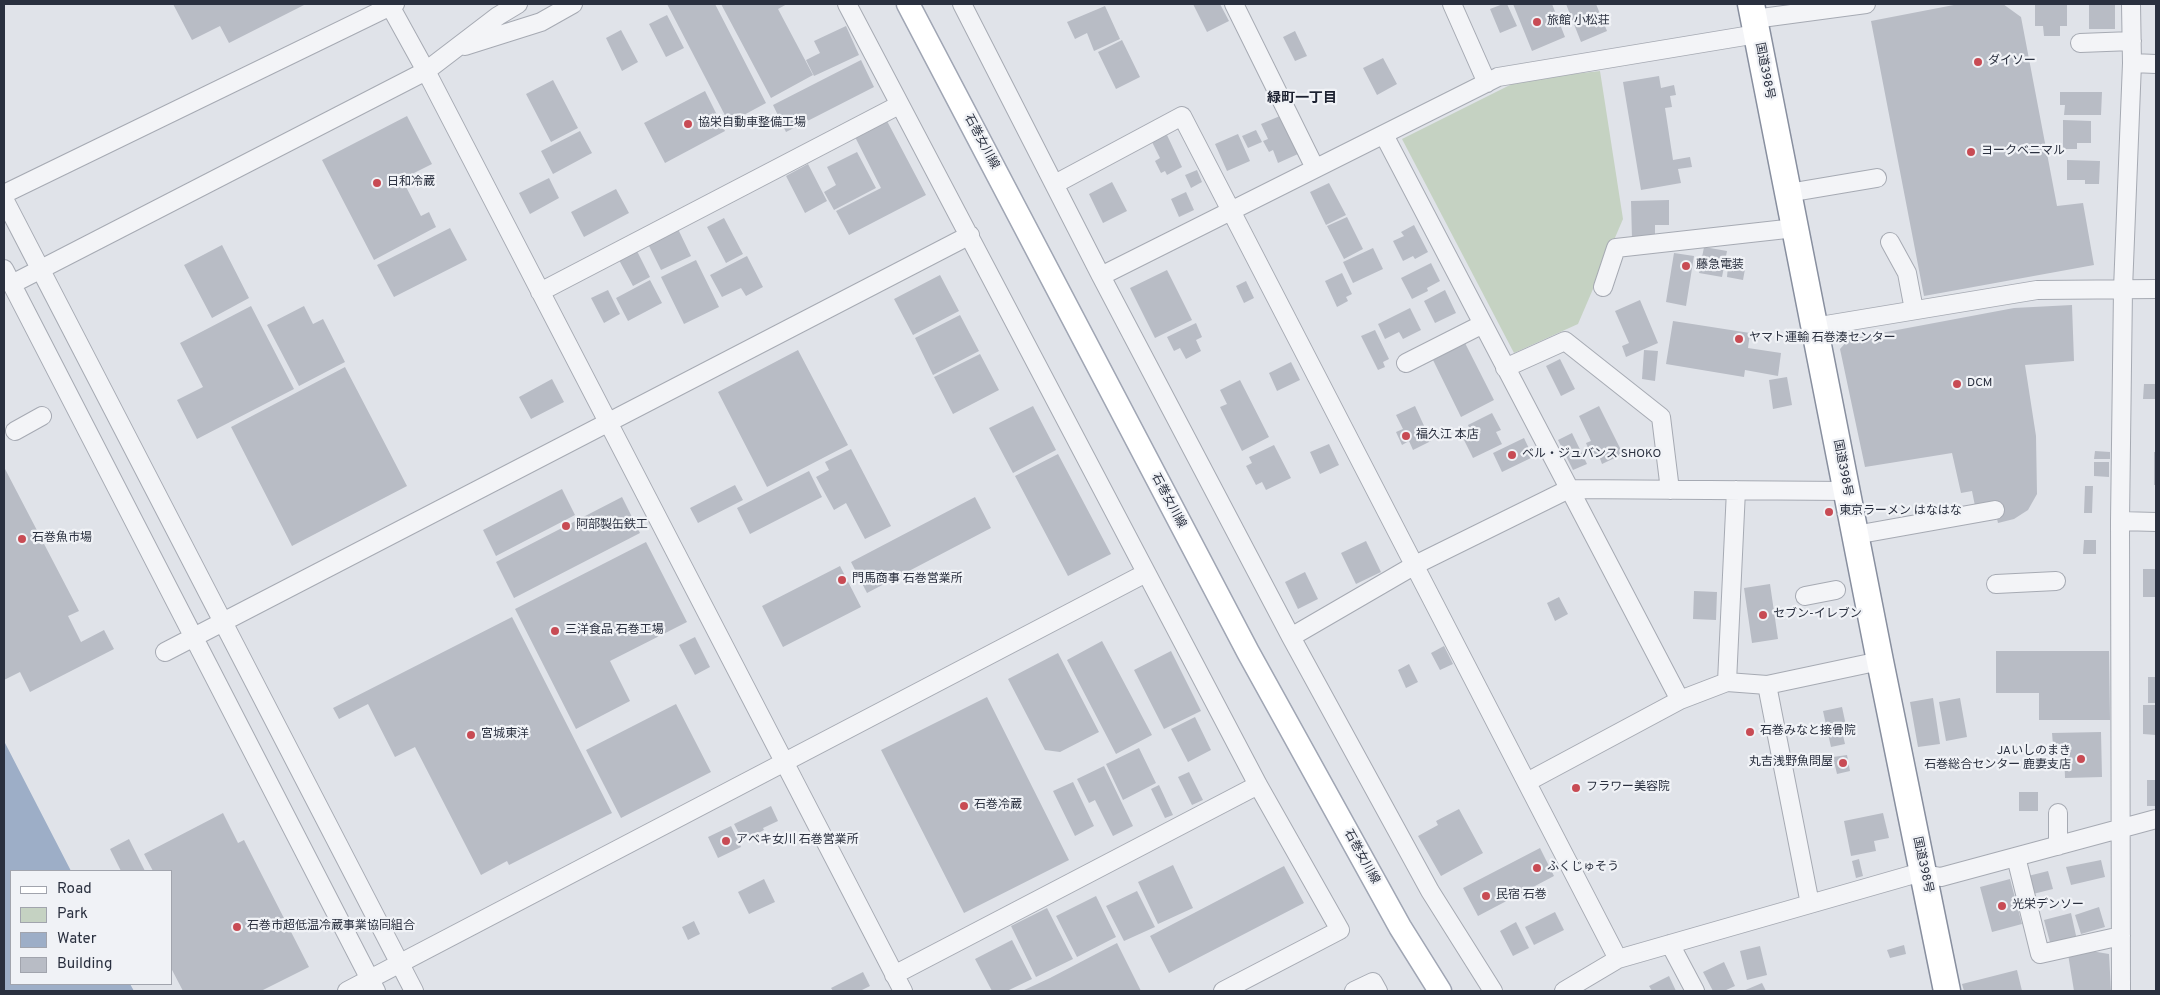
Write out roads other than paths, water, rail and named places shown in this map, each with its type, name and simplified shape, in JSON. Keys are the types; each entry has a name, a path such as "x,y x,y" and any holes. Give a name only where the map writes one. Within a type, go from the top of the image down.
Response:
{"highway":[{"name":"国道398号","path":"1754,19 1846,491 1947,991"}],"main road":[{"name":"石巻女川線","path":"908,4 1248,652 1400,927 1440,991"}],"street":[{"path":"4,194 391,4 903,991"},
{"path":"373,985 8,276 40,269 426,71 498,16 518,4"},
{"path":"451,51 542,22 573,4"},
{"path":"847,4 1258,785 1340,930 1222,991"},
{"path":"962,4 1101,276 1291,637 1430,891 1494,991"},
{"path":"1234,4 1315,168"},
{"path":"1452,4 1487,83"},
{"path":"1101,276 1498,77 1754,19 1866,4"},
{"path":"2121,991 2120,521 2124,289 2132,63 2131,4"},
{"path":"2080,43 2132,41"},
{"path":"2132,63 2156,64"},
{"path":"540,292 899,105"},
{"path":"1055,184 1182,116 1618,958"},
{"path":"1384,135 1680,700"},
{"path":"1788,193 1878,178"},
{"path":"4,199 414,991"},
{"path":"1603,287 1616,248 1794,228"},
{"path":"165,652 970,235"},
{"path":"1890,242 1907,273 1914,310"},
{"path":"1814,327 2037,290 2156,290"},
{"path":"1406,363 1482,324"},
{"path":"1505,368 1565,341 1662,418 1670,490"},
{"path":"15,431 42,416"},
{"path":"1291,637 1416,565 1569,489 1846,491"},
{"path":"1727,682 1736,490"},
{"path":"1855,535 1995,510"},
{"path":"2120,521 2156,522"},
{"path":"347,991 373,985 400,963 1146,573"},
{"path":"1996,584 2056,581"},
{"path":"1805,596 1836,590"},
{"path":"1527,782 1680,700 1727,682 1768,684 1880,661"},
{"path":"1768,684 1810,904"},
{"path":"894,974 1258,785"},
{"path":"2058,813 2058,846"},
{"path":"1564,991 1618,958 1911,875 1941,876 2122,830 2156,819"},
{"path":"2016,857 2040,954 2121,936"},
{"path":"1670,944 1695,991"},
{"path":"1354,991 1373,982 1378,991"}],"water":[{"path":"4,741 70,870 10,870 10,985 131,985 134,991 4,991"}],"place":[{"name":"旅館 小松荘","path":"1537,22"},
{"name":"ダイソー","path":"1978,62"},
{"name":"協栄自動車整備工場","path":"688,124"},
{"name":"ヨークベニマル","path":"1971,152"},
{"name":"日和冷蔵","path":"377,183"},
{"name":"藤急電装","path":"1686,266"},
{"name":"ヤマト運輸 石巻湊センター","path":"1739,339"},
{"name":"DCM","path":"1957,384"},
{"name":"福久江 本店","path":"1406,436"},
{"name":"ベル・ジュバンス SHOKO","path":"1512,455"},
{"name":"東京ラーメン はなはな","path":"1829,512"},
{"name":"阿部製缶鉄工","path":"566,526"},
{"name":"石巻魚市場","path":"22,539"},
{"name":"門馬商事 石巻営業所","path":"842,580"},
{"name":"セブン-イレブン","path":"1763,615"},
{"name":"三洋食品 石巻工場","path":"555,631"},
{"name":"石巻みなと接骨院","path":"1750,732"},
{"name":"宮城東洋","path":"471,735"},
{"name":"JAいしのまき 石巻総合センター 鹿妻支店","path":"2081,759"},
{"name":"丸吉浅野魚問屋","path":"1843,763"},
{"name":"フラワー美容院","path":"1576,788"},
{"name":"石巻冷蔵","path":"964,806"},
{"name":"アベキ女川 石巻営業所","path":"726,841"},
{"name":"ふくじゅそう","path":"1537,868"},
{"name":"民宿 石巻","path":"1486,896"},
{"name":"光栄デンソー","path":"2002,906"},
{"name":"石巻市超低温冷蔵事業協同組合","path":"237,927"}],"district":[{"name":"緑町一丁目","path":"1302,99"}]}
